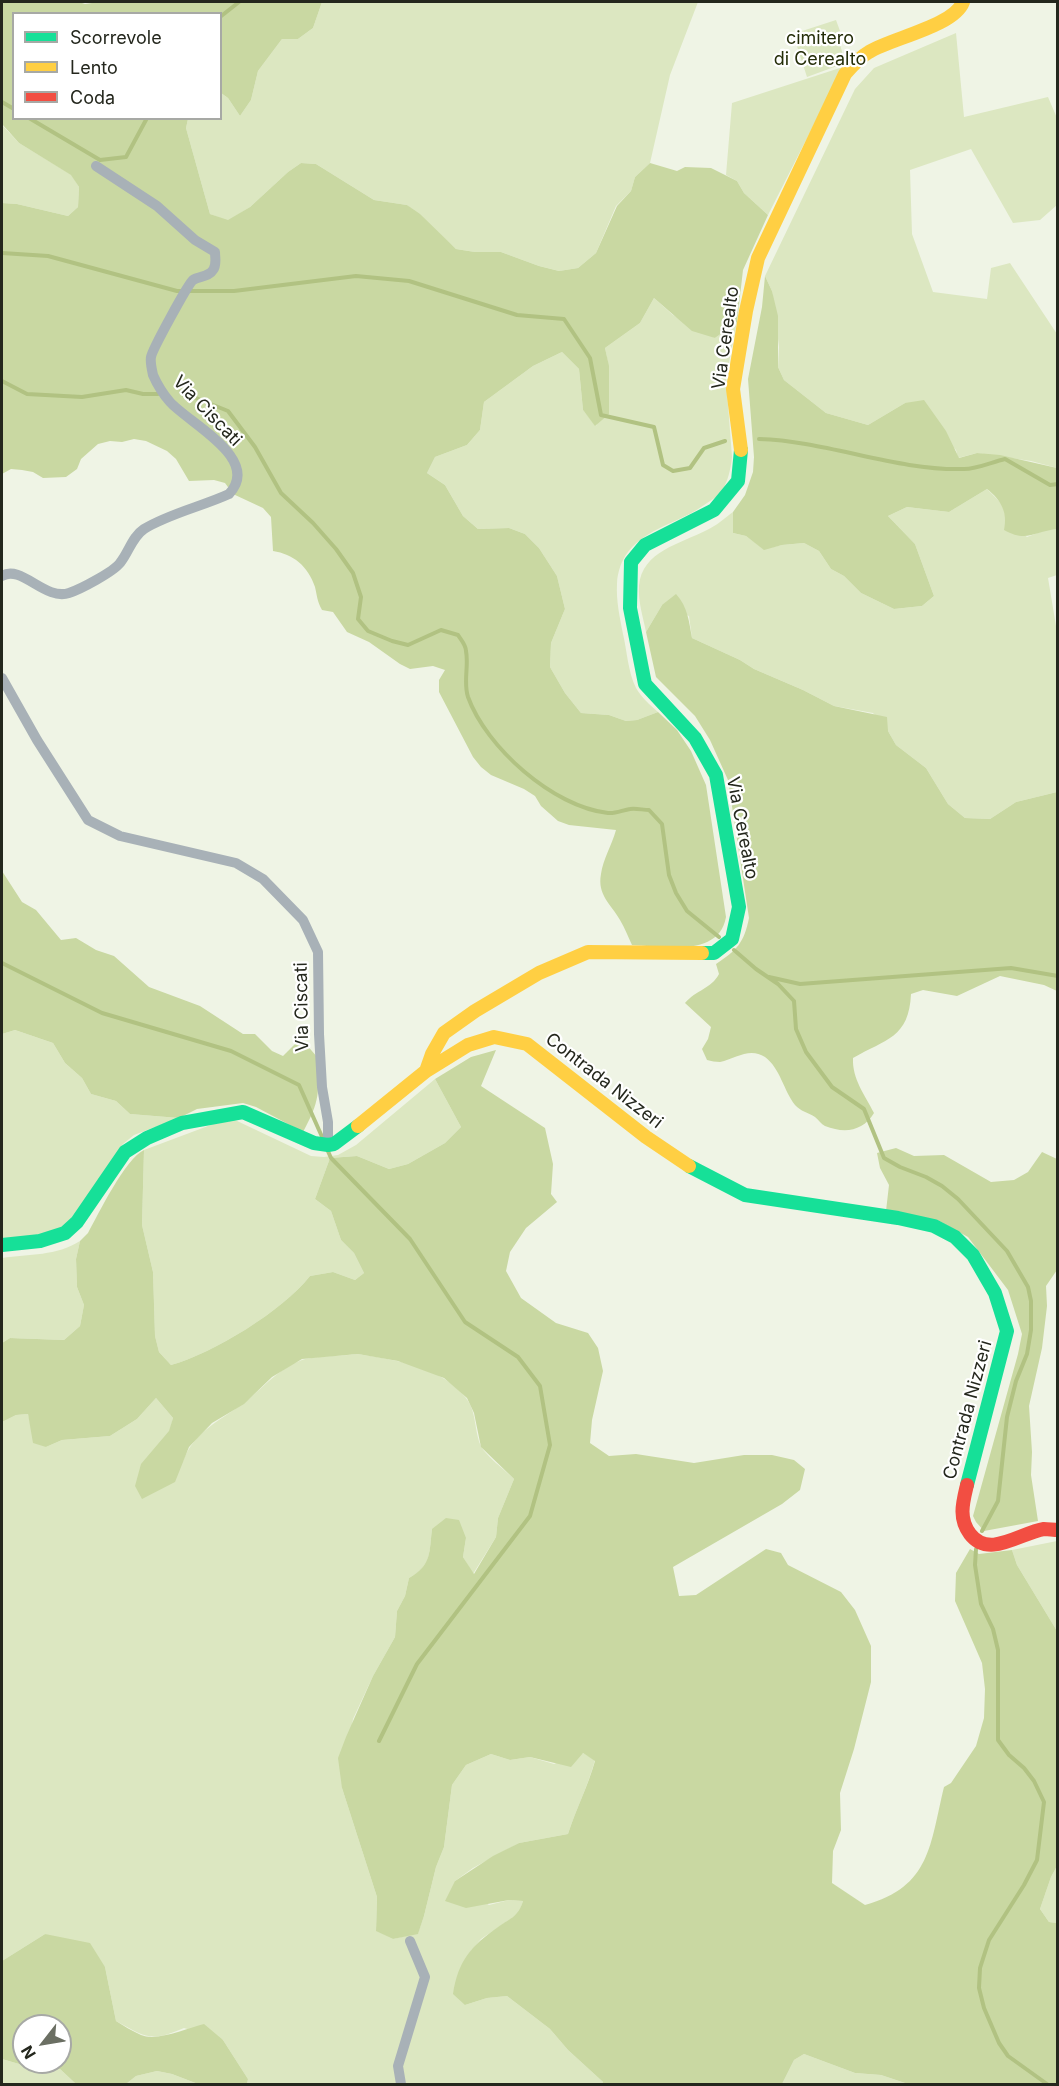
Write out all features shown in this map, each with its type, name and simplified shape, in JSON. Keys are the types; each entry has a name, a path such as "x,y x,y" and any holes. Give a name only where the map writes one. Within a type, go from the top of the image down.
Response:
{"street":[{"name":"Via Cerealto","path":"426,1071 432,1054 444,1034 475,1011 549,969 588,952 714,953 732,939 739,907 716,775 695,738 645,684 630,608 631,562 645,545 714,510 738,481 742,454 733,389 758,258 845,74 870,51 947,19 960,10 963,2"},
{"name":"Via Ciscati","path":"2,576 6,573 14,573 48,592 66,594 120,564 142,530 229,494 239,478 236,465 223,448 205,430 171,403 152,372 151,355 192,281 211,273 215,268 215,252 195,240 157,206 96,165"},
{"name":"Via Ciscati","path":"2,678 37,740 88,820 120,836 236,863 262,879 303,920 318,952 322,1087 329,1134 325,1144"},
{"name":"Contrada Nizzeri","path":"325,1144 426,1071 468,1045 494,1037 527,1044 646,1137 685,1164 745,1195 911,1221 940,1228 966,1246 1002,1308 1007,1331 961,1509 962,1518 970,1536 984,1545 992,1546 1045,1529 1058,1530"},
{"path":"2,1245 40,1241 65,1233 77,1222 125,1152 147,1138 182,1123 243,1112 325,1144"},
{"path":"401,2085 398,2066 425,1977 410,1941"}],"green space":[{"path":"2,2 79,2 85,4 99,2 322,2 313,28 298,39 282,39 258,71 251,100 240,116 228,98 222,94 222,12 12,12 12,120 188,120 186,128 210,214 228,220 250,207 301,163 316,164 374,200 407,205 420,214 456,249 501,252 559,271 578,268 596,253 617,206 631,191 635,177 650,163 677,171 685,167 711,168 737,181 744,193 768,215 743,270 737,322 715,338 692,331 654,298 640,323 605,348 609,366 609,414 595,426 583,410 579,369 562,352 533,366 484,402 480,430 467,445 435,457 427,473 445,485 463,516 478,529 509,528 525,534 539,548 557,576 565,609 551,643 550,667 565,693 581,713 609,715 626,721 637,720 658,712 677,730 691,751 706,785 726,917 721,930 713,939 688,947 632,945 622,923 603,894 600,881 602,868 616,830 569,825 558,821 541,806 535,796 491,775 481,767 473,757 439,692 439,680 445,670 433,666 410,669 369,642 347,632 333,612 322,610 315,587 304,567 293,558 273,551 271,517 263,508 233,494 225,483 214,480 189,481 176,459 167,451 146,441 134,439 98,444 81,459 77,469 66,477 43,478 33,472 11,469 2,474 2,203 17,204 68,216 78,207 79,187 71,175 19,143 2,124"},
{"path":"322,2 698,2 670,75 650,163 635,177 631,191 616,206 596,253 578,268 559,271 501,252 456,249 407,205 374,200 316,164 301,163 250,207 228,221 210,214 186,128 188,120 222,120 222,94 228,98 240,116 251,100 258,71 282,39 298,39 313,28"},
{"name":"cimitero di Cerealto","path":"836,20 845,63 807,77 793,34"},
{"path":"956,33 964,117 1048,97 1057,118 1057,205 1040,220 1013,223 971,149 910,170 912,234 933,292 987,299 991,268 1010,263 1057,334 1057,468 1031,461 977,453 958,458 956,450 905,403 868,425 826,413 784,380 778,367 779,347 772,291 765,276 855,89 874,68"},
{"path":"846,66 838,77 768,215 744,193 737,181 726,175 732,103"},
{"path":"2,125 19,143 72,175 79,187 78,207 68,216 17,204 2,203"},
{"path":"765,276 772,291 778,316 778,367 784,380 826,413 868,425 905,403 924,400 946,431 959,458 977,453 1000,455 1057,468 1057,529 1025,536 1004,530 1005,518 1002,507 987,489 949,512 907,507 888,516 915,544 934,596 922,606 894,609 861,593 844,576 831,569 819,551 804,543 782,545 764,550 746,536 733,533 733,512 745,495 753,472 754,457 748,379 762,307"},
{"path":"654,298 673,315 715,338 737,322 726,378 732,457 728,479 719,495 694,512 638,541 628,552 621,566 617,584 618,603 631,675 638,691 658,712 637,720 626,721 609,715 581,713 565,693 550,667 551,643 565,609 557,576 539,548 525,534 509,528 478,529 463,516 445,485 427,473 435,457 467,445 480,430 484,402 533,366 562,352 579,369 583,410 596,426 604,405 609,380 605,348 640,323"},
{"path":"987,489 1003,505 1006,519 1027,537 1045,530 1057,529 1057,575 1048,578 1058,638 1057,792 1016,802 990,819 965,818 948,804 926,768 896,745 873,713 834,706 692,638 689,616 662,605 646,632 639,586 647,564 664,550 710,528 733,512 733,533 746,536 764,549 804,543 819,551 831,569 844,576 861,593 894,609 922,606 934,596 915,544 888,516 907,507 949,512"},
{"path":"676,594 686,609 692,638 834,706 887,717 888,731 896,745 926,768 948,804 965,818 990,819 1016,802 1057,792 1057,991 1044,985 1000,976 957,996 923,990 911,994 906,1020 900,1029 885,1041 853,1058 857,1080 874,1113 865,1124 859,1127 840,1130 825,1126 815,1117 797,1107 774,1067 759,1054 743,1054 720,1062 707,1060 702,1049 711,1027 685,1003 716,979 719,974 716,964 742,940 749,918 728,780 710,740 695,716 656,677 646,632 662,605"},
{"path":"2,871 22,902 36,910 61,940 76,938 96,950 114,956 149,987 200,1006 243,1034 255,1034 272,1051 283,1056 295,1044 305,1043 318,1058 318,1080 313,1112 303,1132 256,1107 243,1103 197,1109 179,1118 130,1114 116,1101 91,1094 82,1078 65,1063 53,1043 15,1030 2,1034"},
{"path":"15,1030 53,1043 65,1063 82,1078 91,1094 116,1101 130,1114 179,1118 134,1135 123,1144 71,1223 54,1236 2,1244 2,1034"},
{"path":"496,1050 481,1086 545,1128 553,1164 551,1194 557,1202 526,1228 510,1252 506,1271 521,1298 556,1323 588,1333 598,1348 603,1371 592,1420 590,1443 609,1456 636,1454 694,1463 744,1455 772,1455 794,1460 805,1469 800,1490 782,1504 673,1567 679,1596 696,1595 766,1549 781,1553 788,1565 841,1592 855,1610 871,1646 871,1682 840,1793 841,1830 833,1851 832,1883 865,1905 887,1897 903,1887 924,1861 944,1787 951,1783 976,1746 984,1718 985,1689 982,1663 955,1601 956,1573 970,1549 979,1554 1012,1550 1017,1565 1057,1631 1057,1866 1040,1909 1049,1922 1057,1923 1057,2084 908,2084 881,2075 855,2073 804,2054 794,2060 782,2084 602,2084 603,2082 568,2050 550,2029 507,1996 487,1998 465,2005 453,1994 462,1963 480,1941 517,1914 523,1901 509,1900 466,1908 445,1901 455,1881 493,1856 519,1843 568,1834 595,1761 583,1753 571,1767 530,1757 510,1760 491,1754 466,1765 452,1785 444,1847 436,1867 418,1934 393,1939 376,1931 377,1897 342,1788 338,1758 373,1676 395,1637 397,1611 405,1596 409,1578 426,1563 432,1529 446,1518 459,1520 466,1538 463,1557 474,1574 496,1537 498,1518 514,1479 481,1447 474,1413 467,1398 444,1378 398,1361 358,1354 302,1359 272,1377 244,1404 212,1423 189,1447 175,1482 142,1499 135,1486 141,1464 169,1431 173,1418 156,1398 137,1419 110,1436 62,1440 46,1447 33,1443 28,1414 16,1415 2,1422 2,1343 10,1338 64,1340 80,1326 84,1305 77,1287 76,1259 80,1241 88,1233 121,1175 137,1155 144,1150 142,1225 153,1272 155,1336 159,1352 171,1365 207,1351 246,1329 283,1303 310,1276 333,1272 355,1280 364,1273 354,1253 341,1240 331,1211 315,1199 330,1158 357,1156 389,1169 408,1164 445,1143 461,1127 435,1079 471,1057"},
{"path":"435,1079 461,1127 445,1143 408,1164 389,1169 357,1156 330,1158 315,1199 331,1211 341,1240 354,1253 364,1273 355,1280 333,1272 310,1276 283,1303 246,1329 207,1351 171,1365 159,1352 155,1336 153,1272 142,1225 144,1150 224,1120 235,1120 311,1156 338,1155 356,1145"},
{"path":"896,1148 914,1156 944,1155 991,1182 1014,1180 1028,1172 1042,1152 1057,1159 1057,1270 1046,1286 1047,1306 1042,1348 1029,1406 1031,1475 1038,1521 984,1531 973,1516 1022,1334 1008,1290 968,1237 939,1221 886,1211 889,1185 880,1168 877,1153"},
{"path":"80,1241 76,1259 77,1287 84,1305 80,1326 64,1340 10,1338 2,1343 2,1258 52,1252"},
{"path":"358,1354 416,1366 444,1378 456,1387 470,1403 483,1450 514,1479 498,1518 496,1537 473,1574 463,1557 466,1538 432,1529 426,1563 409,1578 405,1596 397,1611 395,1637 373,1676 353,1719 342,1788 377,1897 376,1930 393,1939 418,1933 436,1867 444,1847 452,1785 466,1765 491,1754 510,1760 530,1757 554,1764 583,1753 595,1760 568,1834 519,1843 473,1868 455,1881 489,1905 509,1900 523,1901 519,1913 481,1939 470,1952 465,2005 487,1998 507,1996 550,2029 568,2050 603,2082 602,2084 247,2084 248,2079 223,2040 184,2028 173,2033 149,2036 116,2021 105,1967 45,1934 2,1961 2,1422 16,1415 28,1414 31,1426 46,1447 62,1440 110,1436 137,1419 156,1398 173,1418 170,1431 183,1461 193,1442 200,1435 285,1368 307,1359"},
{"path":"1057,1541 1057,1631 1017,1565 1012,1550"},
{"path":"1057,1866 1057,1923 1049,1922 1040,1909"},
{"path":"45,1934 90,1943 105,1967 116,2021 148,2037 163,2036 204,2024 223,2040 248,2079 247,2084 198,2084 157,2071 136,2076 126,2084 76,2084 65,2074 72,2074 72,2014 12,2014 12,2062 2,2059 2,1961"},
{"path":"804,2054 855,2073 881,2075 908,2084 782,2084 794,2060"},
{"path":"2,2059 12,2062 12,2074 65,2074 76,2084 2,2084"},
{"path":"157,2071 198,2084 126,2084 136,2076"}],"waterway":[{"path":"222,15 239,2"},
{"path":"2,102 12,108"},
{"path":"32,120 100,160 126,157 146,120"},
{"path":"2,253 48,256 177,291 234,291 356,276 409,281 517,315 564,319 590,358 601,415 654,427 663,465 673,471 690,468 704,448 725,441"},
{"path":"2,381 27,394 82,397 126,390 143,394 158,394"},
{"path":"181,392 228,411 255,447 281,493 313,523 336,549 353,573 361,597 358,619 368,631 408,645 441,630 458,635 466,649 467,691 477,716 490,735 524,772 544,787 587,808 611,813 632,809 649,810 662,824 669,875 676,893 687,911 719,937"},
{"path":"759,439 810,445 887,461 938,468 969,469 1005,459 1050,485 1058,484"},
{"path":"734,950 778,984 794,1001 796,1029 806,1052 832,1087 864,1109 884,1158 926,1177 958,1199 1007,1251 1028,1287 1031,1301 1031,1330 1027,1354 1016,1381 1007,1417 998,1501 982,1531"},
{"path":"2,963 102,1013 231,1051 299,1085 323,1139"},
{"path":"769,977 800,984 1011,968 1058,976"},
{"path":"327,1149 331,1158 410,1239 465,1322 518,1357 540,1386 550,1445 530,1516 417,1664 379,1741"},
{"path":"976,1549 975,1565 981,1604 993,1629 998,1650 998,1740 1034,1781 1044,1802 1037,1860 989,1940 980,1968 979,1988 984,2008 999,2043 1008,2056 1047,2084"}],"traffic: fast":[{"path":"702,953 714,953 732,939 739,907 716,775 695,738 645,684 630,608 631,562 645,545 714,510 738,481 741,450"},
{"path":"2,1245 40,1241 65,1233 77,1222 125,1152 147,1138 182,1123 243,1112 314,1143 328,1145 334,1144 358,1126"},
{"path":"689,1166 745,1195 898,1218 934,1226 955,1237 973,1255 995,1293 1007,1331 967,1485"}],"traffic: slow":[{"path":"741,450 733,389 746,311 758,258 845,74 869,52 935,25 948,18 963,2"},
{"path":"426,1071 432,1054 444,1033 475,1011 539,973 588,952 702,953"},
{"path":"358,1126 426,1071 468,1045 494,1037 527,1044 646,1137 689,1166"}],"traffic: jam":[{"path":"967,1485 963,1504 964,1522 970,1534 978,1541 995,1544 1035,1531 1058,1530"}]}
